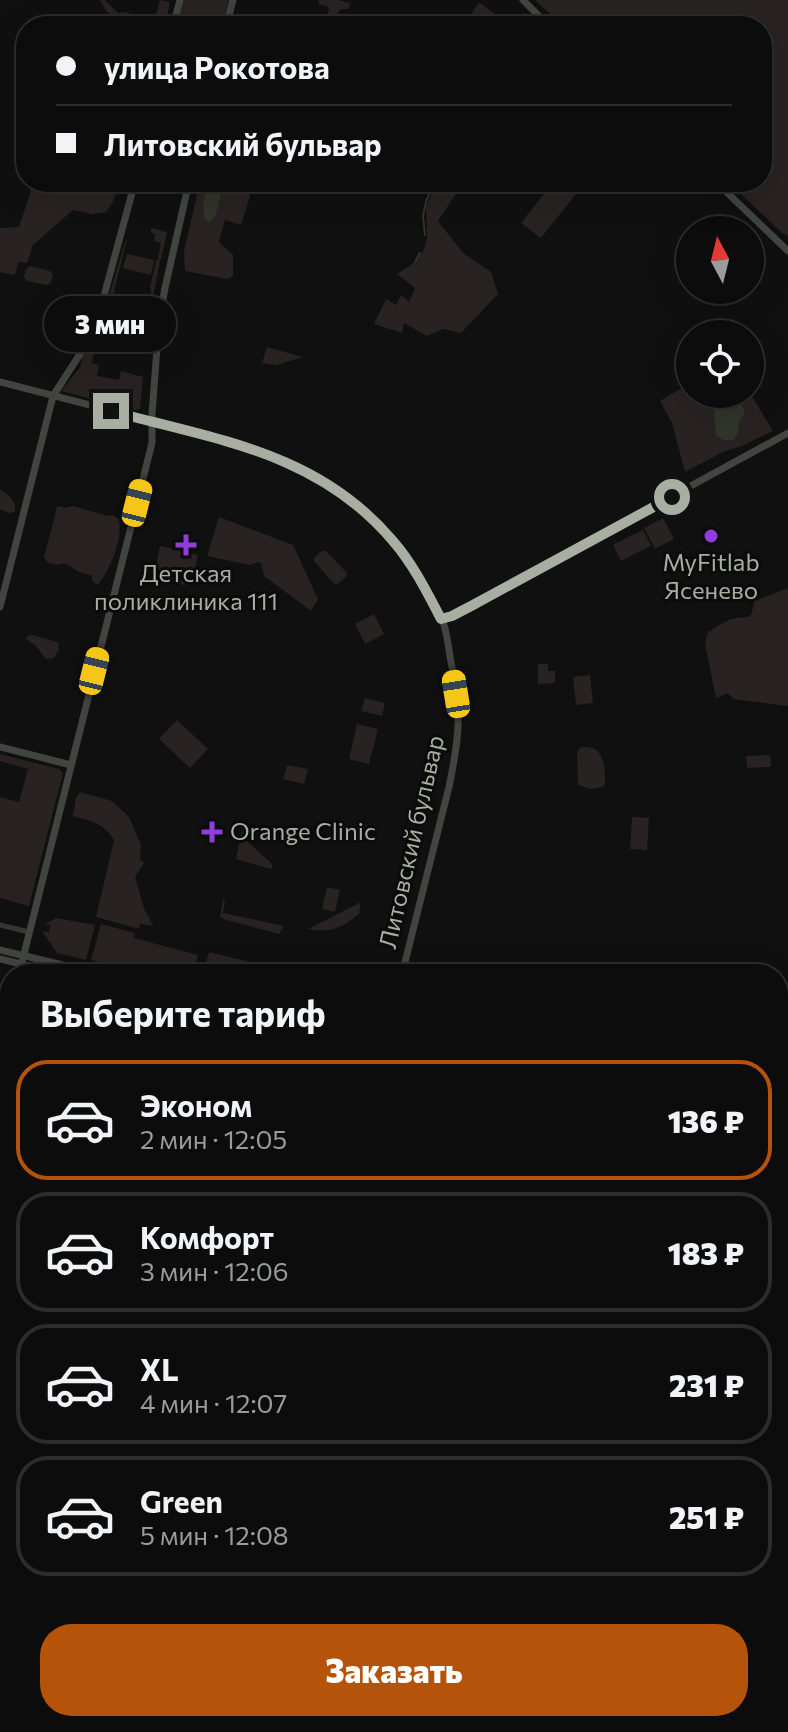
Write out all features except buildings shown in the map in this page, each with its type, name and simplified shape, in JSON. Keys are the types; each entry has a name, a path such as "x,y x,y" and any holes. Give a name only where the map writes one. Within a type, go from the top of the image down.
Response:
{"main road":[{"path":"523,0 539,16"},
{"path":"0,607 53,396 82,351 99,314 132,192"},
{"path":"21,964 152,443 159,321 187,192"},
{"path":"726,192 788,251"},
{"name":"Литовский бульвар","path":"0,382 262,451 288,462 331,486 373,520 406,557 441,619 457,699 458,725 455,756 434,851 405,964"},
{"path":"441,619 452,616 788,433"},
{"path":"0,747 71,765"},
{"path":"0,950 33,964"},
{"path":"0,959 44,964"}],"street":[{"path":"0,925 29,932"}],"shaded area":[{"path":"100,0 105,0 118,13 127,12 135,16 114,16 106,11"},
{"path":"160,0 170,2 167,16 156,16"},
{"path":"182,0 229,0 225,16 178,16"},
{"path":"319,0 350,3 349,9 341,9 336,16 326,16 328,7 318,4"},
{"path":"535,0 788,0 788,236 739,192 772,192 772,16 552,16"},
{"path":"479,2 496,15 472,16"},
{"path":"30,192 116,192 106,212 92,214 73,210 33,245 27,263 18,262 15,275 0,272 0,228 19,227"},
{"path":"198,192 206,192 203,202 216,214 222,192 251,192 241,225 225,220 219,242 233,255 233,276 227,279 185,271 184,251"},
{"path":"206,192 222,192 210,223 204,218"},
{"path":"432,192 457,192 438,221 463,253 491,272 498,294 461,333 443,329 427,336 404,323 402,333 374,324 386,299 396,305 401,295 409,302 415,288 397,274 415,262 424,250 427,237 426,206"},
{"path":"545,192 576,194 541,238 521,223"},
{"path":"151,228 167,232 159,260 146,349 136,353 139,334 143,334 148,317 150,287 161,243 154,241 155,234 151,233"},
{"path":"126,239 110,308 105,309"},
{"path":"127,254 154,260 151,275 123,268"},
{"path":"30,266 50,271 53,274 51,283 27,281 24,277"},
{"path":"98,320 99,332 95,331 92,344 95,346 92,363 99,365 97,376 119,380 121,371 143,377 140,409 61,391 81,366 85,348"},
{"path":"267,347 303,357 277,365 262,363"},
{"path":"676,391 676,408 759,408 773,431 685,472 672,423 660,401"},
{"path":"717,408 743,408 745,413 734,440 725,440 716,435 714,411"},
{"path":"0,490 12,499 15,512 0,509"},
{"path":"73,506 119,519 119,536 114,554 98,585 91,575 65,564 47,562 44,556 56,508"},
{"path":"219,517 293,545 318,599 311,611 264,576 261,563 250,565 207,556"},
{"path":"663,518 674,539 655,549 644,528"},
{"path":"643,530 651,546 621,561 613,545"},
{"path":"160,546 198,555 194,572 188,571 185,585 153,578"},
{"path":"322,551 326,551 347,573 338,584 334,584 314,561"},
{"path":"788,588 788,706 733,699 728,693 716,698 705,644 708,632 729,620 748,617 754,601"},
{"path":"374,614 384,634 365,644 355,624"},
{"path":"32,635 58,642 59,650 54,658 46,659 26,639"},
{"path":"538,664 548,664 548,671 555,671 555,683 538,684"},
{"path":"590,675 593,703 576,705 573,677"},
{"path":"365,698 385,703 382,716 361,711"},
{"path":"177,720 208,749 190,768 159,739"},
{"path":"357,724 378,729 369,764 349,759"},
{"path":"581,747 590,747 599,753 604,766 604,787 590,789 578,785 577,755"},
{"path":"0,754 59,769 63,773 29,906 0,898 0,797 19,802 28,769 0,761"},
{"path":"770,755 771,767 747,768 746,756"},
{"path":"287,765 308,769 304,784 283,779"},
{"path":"80,792 112,801 129,817 141,845 140,859 144,863 135,877 153,926 140,924 139,929 96,917 114,840 101,826 73,816"},
{"path":"632,817 649,818 647,850 630,849"},
{"path":"242,830 248,842 273,865 271,869 236,859"},
{"path":"327,887 340,890 335,912 322,909"},
{"path":"223,900 223,913 284,926 279,934 223,919 220,916"},
{"path":"361,902 359,914 340,926 329,930 308,929"},
{"path":"56,918 95,925 86,960 57,953 42,931 49,932 50,925 45,924"},
{"path":"101,924 135,933 134,938 198,955 196,964 108,964 91,960"},
{"path":"209,952 258,964 206,964"}],"waterway":[{"path":"426,201 430,192"},
{"path":"425,235 423,216 426,202"},
{"path":"415,262 420,253"}],"place":[{"name":"MyFitlab Ясенево","path":"711,536"},
{"name":"Детская поликлиника 111","path":"186,545"},
{"name":"Orange Clinic","path":"212,832"}],"route":[{"path":"111,411 262,451 326,483 373,520 393,541 406,557 441,619 473,605 672,497"}]}
